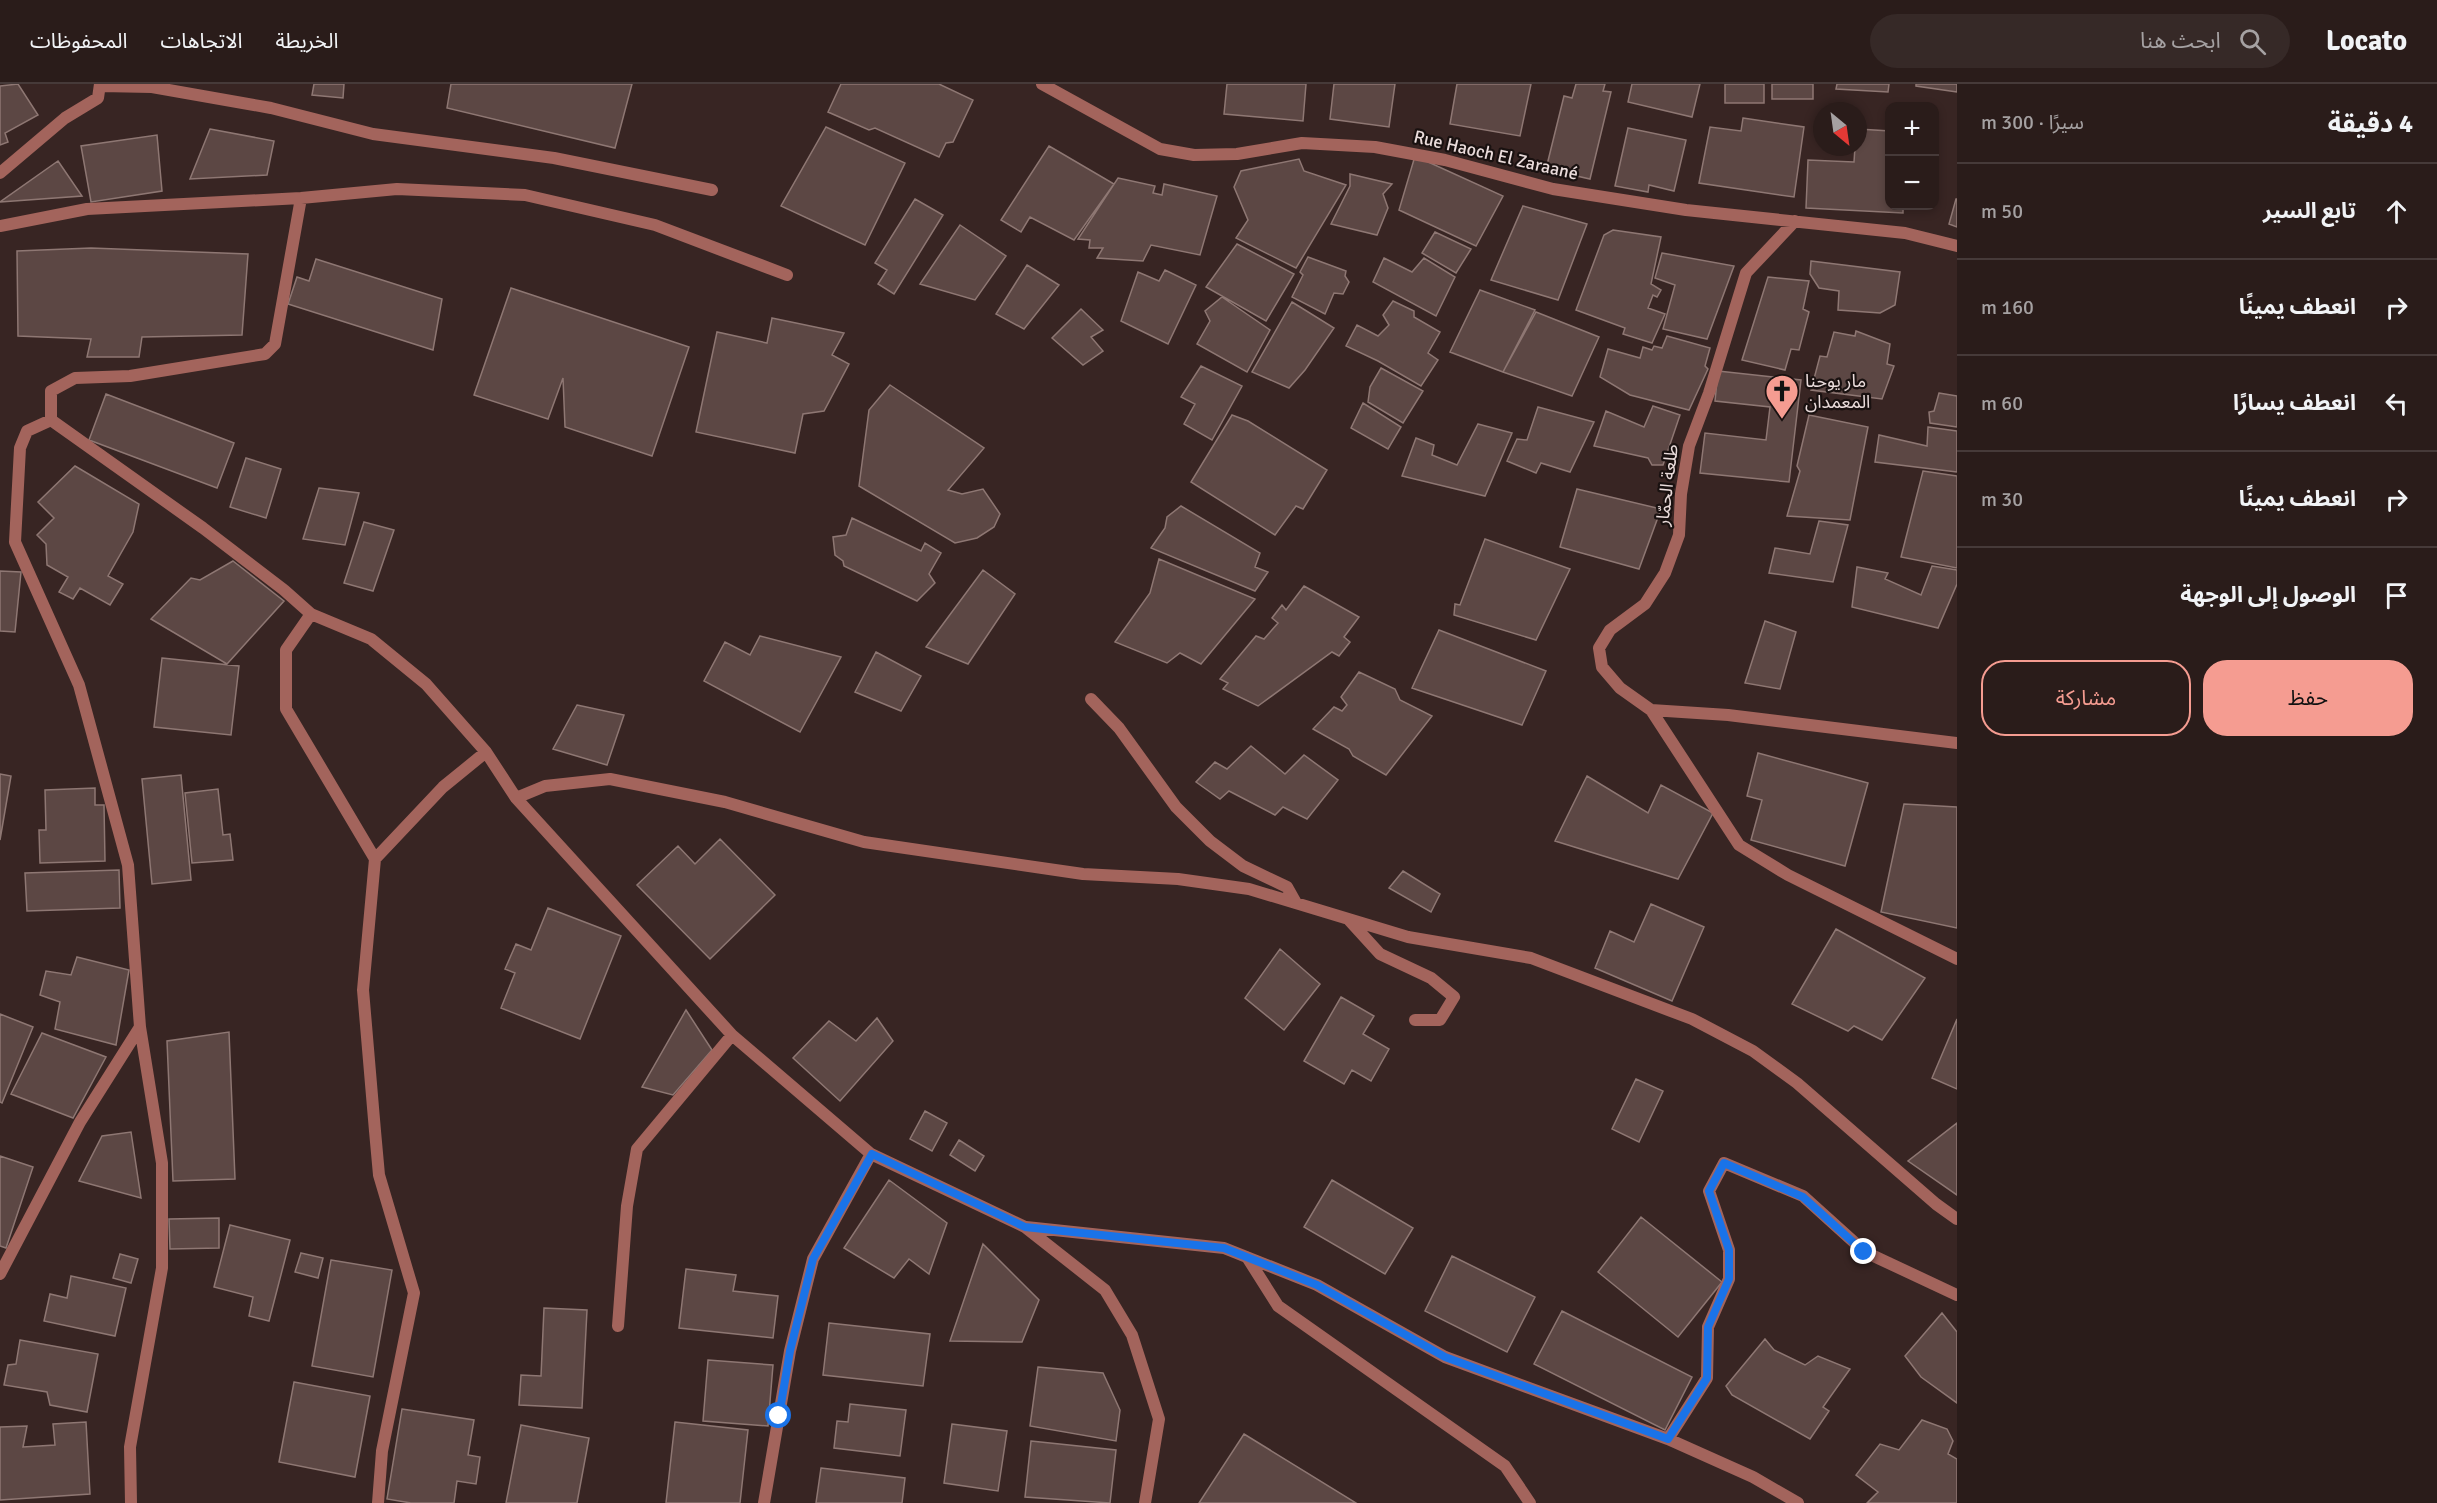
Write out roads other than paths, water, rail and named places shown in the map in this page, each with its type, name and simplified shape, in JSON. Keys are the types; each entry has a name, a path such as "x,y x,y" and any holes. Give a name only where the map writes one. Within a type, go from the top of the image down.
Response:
{"street":[{"name":"Rue Haoch El Zaraané","path":"1042,84 1160,149 1194,155 1237,154 1302,143 1375,147 1445,160 1553,189 1686,210 1905,233 1957,246"},
{"path":"0,173 64,118 98,98 100,85 152,87 271,108 373,134 554,158 712,190"},
{"path":"0,226 87,209 301,198 397,189 525,195 655,225 787,275"},
{"path":"51,420 51,391 75,378 129,376 265,354 275,344 301,198"},
{"name":"طلعة الحمّار","path":"1651,710 1620,688 1602,668 1599,648 1610,630 1645,604 1665,573 1679,536 1681,494 1689,446 1709,393 1746,273 1795,221"},
{"path":"51,420 212,534 311,614 371,639 426,684 486,752 516,798 732,1035 872,1154 1025,1227 1105,1290 1132,1335 1159,1419 1145,1503"},
{"path":"51,420 27,430 20,448 15,542 79,685 128,865 140,1027 162,1163 162,1268 130,1447 130,1503"},
{"path":"311,614 286,650 286,709 375,859 363,990 376,1142 379,1175 414,1293 382,1450 378,1503"},
{"path":"1091,699 1119,728 1176,807 1210,841 1243,866 1287,887 1296,903"},
{"path":"1651,710 1728,716 1957,743"},
{"path":"1651,710 1738,845 1788,875 1957,959"},
{"path":"375,859 442,787 486,752"},
{"path":"516,798 545,786 610,779 725,802 864,842 1083,874 1178,879 1249,889 1408,937 1531,958 1692,1019 1753,1051 1797,1083 1936,1204 1957,1219"},
{"path":"1348,919 1380,954 1431,978 1454,997 1440,1020 1415,1020"},
{"path":"0,1274 80,1122 140,1027"},
{"path":"618,1326 627,1206 637,1149 732,1035"},
{"path":"764,1503 790,1351 813,1259 872,1154"},
{"path":"1668,1439 1707,1378 1708,1327 1729,1279 1729,1250 1709,1191 1724,1163 1803,1197 1864,1252 1957,1295"},
{"path":"1025,1227 1224,1248 1317,1285 1445,1357 1668,1439 1753,1477 1798,1503"},
{"path":"1247,1257 1278,1306 1505,1466 1530,1503"}],"place":[{"name":"مار يوحنا المعمدان","path":"1782,420"}]}
